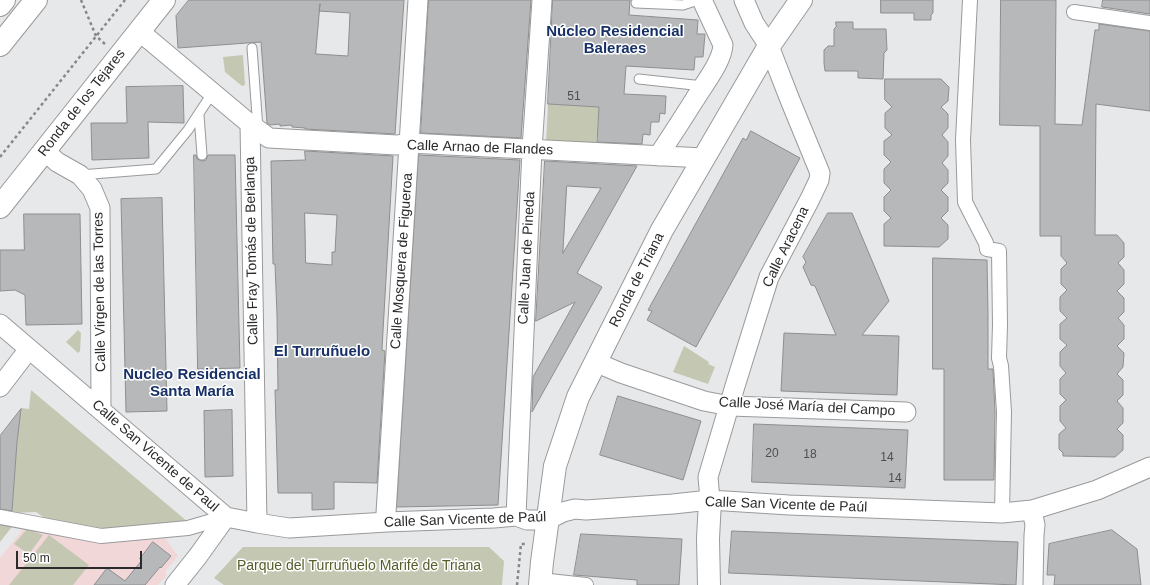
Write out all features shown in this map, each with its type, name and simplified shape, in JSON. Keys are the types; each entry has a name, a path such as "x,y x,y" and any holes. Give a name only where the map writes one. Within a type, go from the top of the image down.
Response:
{"main road":[{"path":"0,5 4,0"},
{"path":"0,45 36,0"},
{"name":"Ronda de los Tejares","path":"0,207 164,0"},
{"name":"Ronda de Triana","path":"540,583 555,466 578,397 662,230 769,46 800,0"},
{"path":"710,500 708,539 713,585"}],"street":[{"name":"Calle Mosquera de Figueroa","path":"387,522 386,513 418,0"},
{"name":"Calle Juan de Pineda","path":"516,516 532,150 542,0"},
{"path":"658,156 704,86 720,58 722,51 723,45 702,0"},
{"name":"Calle Aracena","path":"710,500 708,477 769,277 810,199 819,180 820,173 769,46 754,23 744,0"},
{"path":"970,0 963,140 965,202 986,243 987,249 999,251 999,358 1001,366 1004,412 1002,513"},
{"path":"1074,12 1150,23"},
{"path":"139,31 254,127"},
{"name":"Calle Arnao de Flandes","path":"254,127 269,138 397,145 409,143 704,158"},
{"name":"Calle Fray Tomás de Berlanga","path":"254,127 257,523"},
{"name":"Calle Virgen de las Torres","path":"45,151 57,162 80,175 92,189 100,208 101,410"},
{"name":"Calle San Vicente de Paul","path":"0,324 226,517"},
{"path":"0,387 29,349"},
{"name":"Calle José María del Campo","path":"595,362 621,373 704,401 730,406 906,412"},
{"name":"Calle San Vicente de Paúl","path":"226,517 290,528 516,516 527,520 547,520 563,512 575,509 586,510 710,500 789,505 1002,513 1032,510 1097,490 1150,467"},
{"path":"1032,510 1035,525 1033,585"},
{"name":"Calle San Vicente de Paul","path":"0,517 101,536 188,528 226,517"},
{"path":"174,585 198,556 226,517"},
{"path":"540,583 586,585"}],"lane":[{"path":"636,3 683,6 698,0"},
{"path":"252,48 254,127"},
{"path":"639,79 704,86"},
{"path":"80,175 156,169 188,130 213,92"},
{"path":"199,115 202,155"}],"path":[{"path":"81,0 96,36 120,55"},
{"path":"0,157 125,0"},
{"path":"517,585 521,544 525,544"}],"shaded area":[{"path":"27,524 164,536 178,556 165,572 167,575 158,585 0,585 0,558"}],"green space":[{"path":"243,55 245,85 242,86 225,72 223,57"},
{"path":"548,104 599,107 596,146 546,143"},
{"path":"78,330 81,333 80,351 78,353 66,342"},
{"path":"684,346 709,362 708,364 715,367 708,384 673,372"},
{"path":"31,390 188,522 96,530 49,521 36,512 12,513 21,408 29,409"},
{"path":"0,520 15,523 0,542"},
{"path":"27,529 43,535 29,554 14,544"},
{"path":"49,535 89,565 73,585 9,585"},
{"name":"Parque del Turruñuelo Marifé de Triana","path":"243,547 489,547 504,561 502,585 224,585 214,578"}],"building":[{"path":"189,0 404,0 395,134 305,129 292,127 292,125 280,126 280,124 270,125 267,123 261,42 178,48 176,16","holes":["319,11 350,13 348,56 316,54"]},
{"path":"429,0 531,0 521,138 421,133"},
{"path":"553,0 630,0 629,15 698,20 697,34 705,34 703,57 695,57 694,70 626,66 624,94 666,96 665,114 660,113 659,122 651,122 650,135 643,134 642,144 597,142 599,107 548,104"},
{"path":"881,0 933,0 933,13 931,15 931,20 914,20 914,13 881,13"},
{"path":"1001,0 1056,0 1055,124 1082,125 1095,30 1099,30 1099,24 1150,31 1150,111 1096,104 1095,235 1117,235 1124,243 1124,257 1118,263 1124,270 1124,284 1117,291 1124,298 1124,312 1118,318 1124,325 1124,339 1117,346 1124,353 1123,367 1117,374 1123,380 1123,395 1117,401 1123,408 1123,423 1117,429 1123,435 1123,450 1115,457 1063,456 1063,453 1059,449 1059,434 1066,428 1060,421 1060,406 1066,400 1060,394 1060,379 1066,373 1060,366 1060,352 1067,345 1060,339 1060,324 1067,318 1060,311 1060,297 1067,290 1061,284 1061,269 1067,263 1061,256 1061,236 1040,236 1040,126 1000,125"},
{"path":"1103,0 1150,0 1150,14 1102,7"},
{"path":"836,22 853,22 853,29 886,29 887,50 884,53 883,79 858,78 858,71 825,71 824,50 828,46 834,46 834,29 836,27"},
{"path":"885,79 941,79 949,87 948,101 941,107 948,114 948,128 942,135 948,142 948,156 942,163 948,170 948,183 941,190 948,197 948,211 941,218 948,225 948,239 939,247 884,246 884,224 891,218 884,211 884,197 891,190 884,183 884,169 891,162 884,155 884,141 892,135 885,128 885,113 892,107 885,100"},
{"path":"183,86 184,123 148,122 149,158 92,160 91,123 127,123 126,87"},
{"path":"751,131 800,158 696,347 647,320 652,311 648,310 743,138 746,140"},
{"path":"305,151 393,156 382,350 385,351 377,483 334,482 334,509 312,510 312,493 278,493 275,390 278,390 277,315 275,264 273,264 271,161 305,160","holes":["305,213 337,215 335,252 332,252 332,265 306,263"]},
{"path":"194,155 196,155 197,159 202,161 206,160 208,155 235,155 240,368 198,369"},
{"path":"419,155 520,160 498,505 397,507"},
{"path":"545,161 637,166 577,273 602,287 532,412 533,377 575,302 536,321","holes":["567,186 601,188 563,253"]},
{"path":"162,198 167,411 126,412 121,199"},
{"path":"828,213 852,213 889,301 862,335 899,336 897,395 781,391 784,333 836,335 815,286 811,285 803,267 806,262 803,257"},
{"path":"24,214 80,214 82,324 26,325 25,295 15,290 0,291 0,250 24,250"},
{"path":"933,258 987,260 988,369 993,369 995,412 994,480 944,480 944,369 933,369"},
{"path":"618,396 701,421 683,480 600,455"},
{"path":"21,409 12,511 0,509 0,436"},
{"path":"232,410 233,476 205,477 204,411"},
{"path":"754,424 908,430 905,488 752,482"},
{"path":"1112,530 1137,549 1141,585 1054,585 1055,575 1047,575 1049,544"},
{"path":"732,531 1018,542 1016,585 729,573"},
{"path":"581,534 682,539 679,585 637,585 637,580 574,575"},
{"path":"153,542 171,556 145,585 94,585 107,568 125,581 142,560 140,559"}],"district":[{"name":"Núcleo Residencial Baleraes","path":"615,40"},
{"name":"El Turruñuelo","path":"322,352"},
{"name":"Nucleo Residencial Santa María","path":"192,384"}]}
